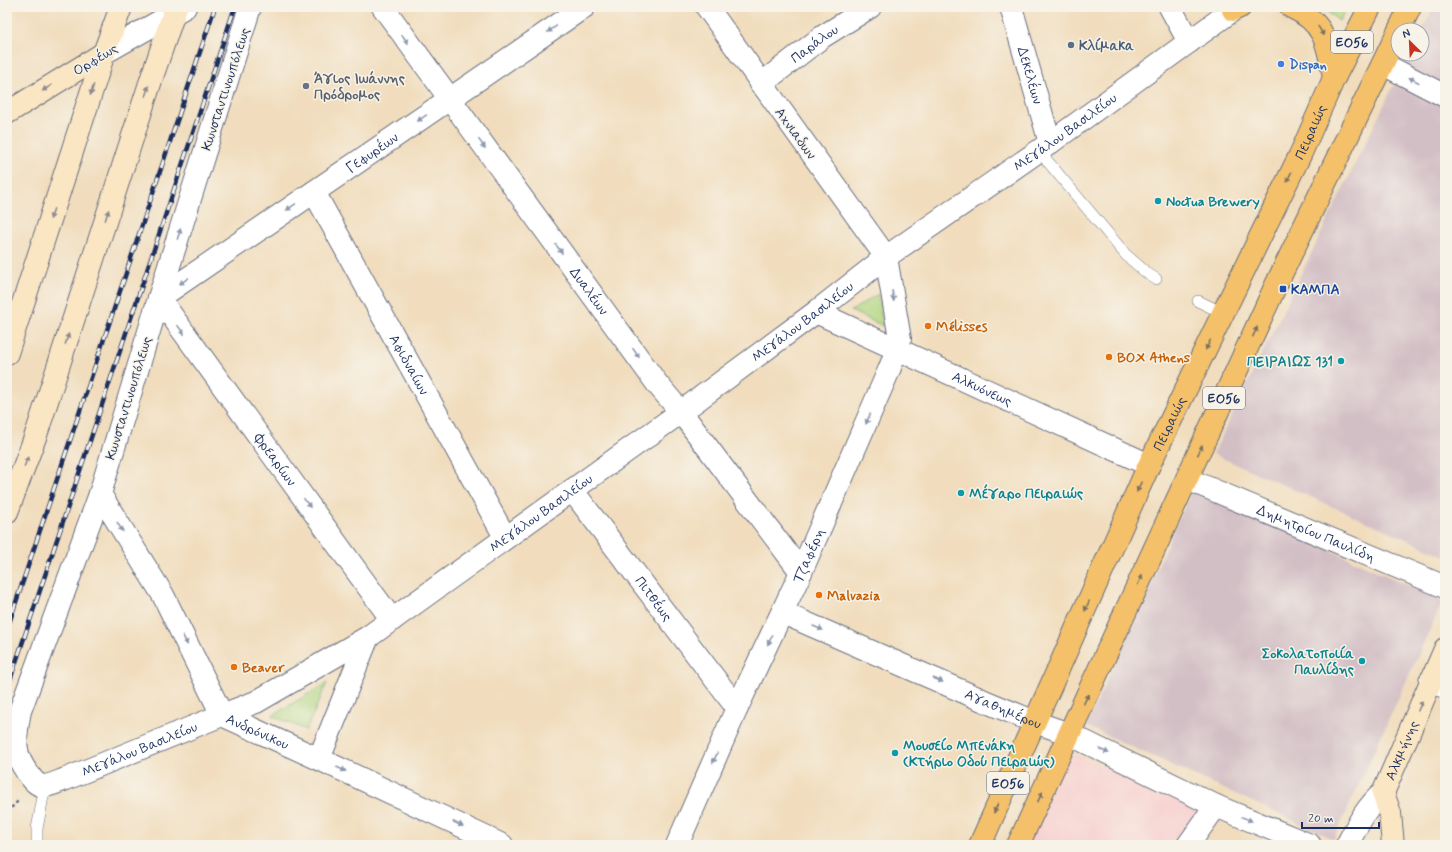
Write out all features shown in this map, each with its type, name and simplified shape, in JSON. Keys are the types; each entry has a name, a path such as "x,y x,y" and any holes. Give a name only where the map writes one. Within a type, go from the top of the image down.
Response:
{"main road":[{"path":"7,353 104,53 121,7"},
{"path":"1291,7 1310,18 1317,25 1325,38 1330,53 1334,78"},
{"name":"Πειραιώς","path":"980,845 1149,465 1301,152 1334,78 1370,7"},
{"name":"ΕΟ56","path":"1403,22 1410,7"},
{"path":"7,512 39,424 153,74 179,9"},
{"name":"ΕΟ56","path":"1018,845 1276,285 1390,50"},
{"name":"Ορφέως","path":"7,113 104,53"},
{"name":"Αλκμήνης","path":"1383,793 1438,684 1445,649"},
{"path":"1383,793 1390,813 1393,845"}],"street":[{"name":"Κωνσταντινουπόλεως","path":"40,785 25,771 18,757 16,736 20,711 100,494 158,298 250,7"},
{"name":"Δυαλέων","path":"382,7 658,384 681,412 801,572"},
{"name":"Γεφυρέων","path":"158,298 584,7"},
{"name":"Αχνιαδων","path":"707,7 886,257"},
{"name":"Παράλου","path":"761,84 822,37 870,7"},
{"name":"Δεκελέων","path":"1011,7 1044,147"},
{"path":"1170,7 1189,42"},
{"name":"Μεγάλου Βασιλείου","path":"40,785 66,780 256,702 368,637 505,537 681,412 816,312 886,257 1044,147 1237,8"},
{"name":"Ορφέως","path":"104,53 179,9"},
{"path":"1383,64 1445,96"},
{"name":"Αφιδναίων","path":"314,192 505,537"},
{"name":"Τζαφέρη","path":"677,845 737,708 801,572 897,350 900,339 886,257"},
{"name":"Φρεαρίων","path":"158,298 392,620"},
{"name":"Αλκυόνεως","path":"816,312 1149,465"},
{"name":"Δημητρίου Παυλίδη","path":"1187,478 1445,587"},
{"name":"Πιτθέως","path":"572,490 737,708"},
{"name":"Ανδρόνικου","path":"100,494 163,596 222,715 502,845"},
{"name":"Αγαθημέρου","path":"782,613 1035,722 1070,734 1216,806 1310,845"},
{"path":"319,759 368,637"},
{"name":"Αλκμήνης","path":"1347,845 1362,816 1374,800 1383,793"},
{"path":"1188,845 1216,806"}],"lane":[{"path":"1044,147 1126,255 1156,279"},
{"path":"1198,301 1223,313"},
{"path":"37,845 40,785"}],"shaded area":[{"path":"1434,7 1445,7 1445,556 1213,454 1405,62 1430,62 1430,22 1426,22"},
{"path":"1193,488 1443,601 1334,839 1086,726"},
{"path":"1069,751 1205,813 1183,845 1027,845"}],"green space":[{"path":"1324,7 1347,7 1339,21"},
{"path":"878,294 883,326 851,311"},
{"path":"327,683 306,730 273,716 273,715"}],"railway":[{"path":"7,629 215,7"},
{"path":"7,689 235,7"}],"place":[{"name":"Κλίμακα","path":"1071,45"},
{"name":"Dispan","path":"1281,64"},
{"name":"Άγιος Ιωάννης Πρόδρομος","path":"306,86"},
{"name":"Noctua Brewery","path":"1158,201"},
{"name":"ΚΑΜΠΑ","path":"1283,289"},
{"name":"Mélisses","path":"928,326"},
{"name":"BOX Athens","path":"1109,357"},
{"name":"ΠΕΙΡΑΙΩΣ 131","path":"1341,361"},
{"name":"Μέγαρο Πειραιώς","path":"961,493"},
{"name":"Malvazia","path":"819,595"},
{"name":"Σοκολατοποιία Παυλίδης","path":"1362,661"},
{"name":"Beaver","path":"234,667"},
{"name":"Μουσείο Μπενάκη (Κτήριο Οδού Πειραιώς)","path":"895,753"}]}
